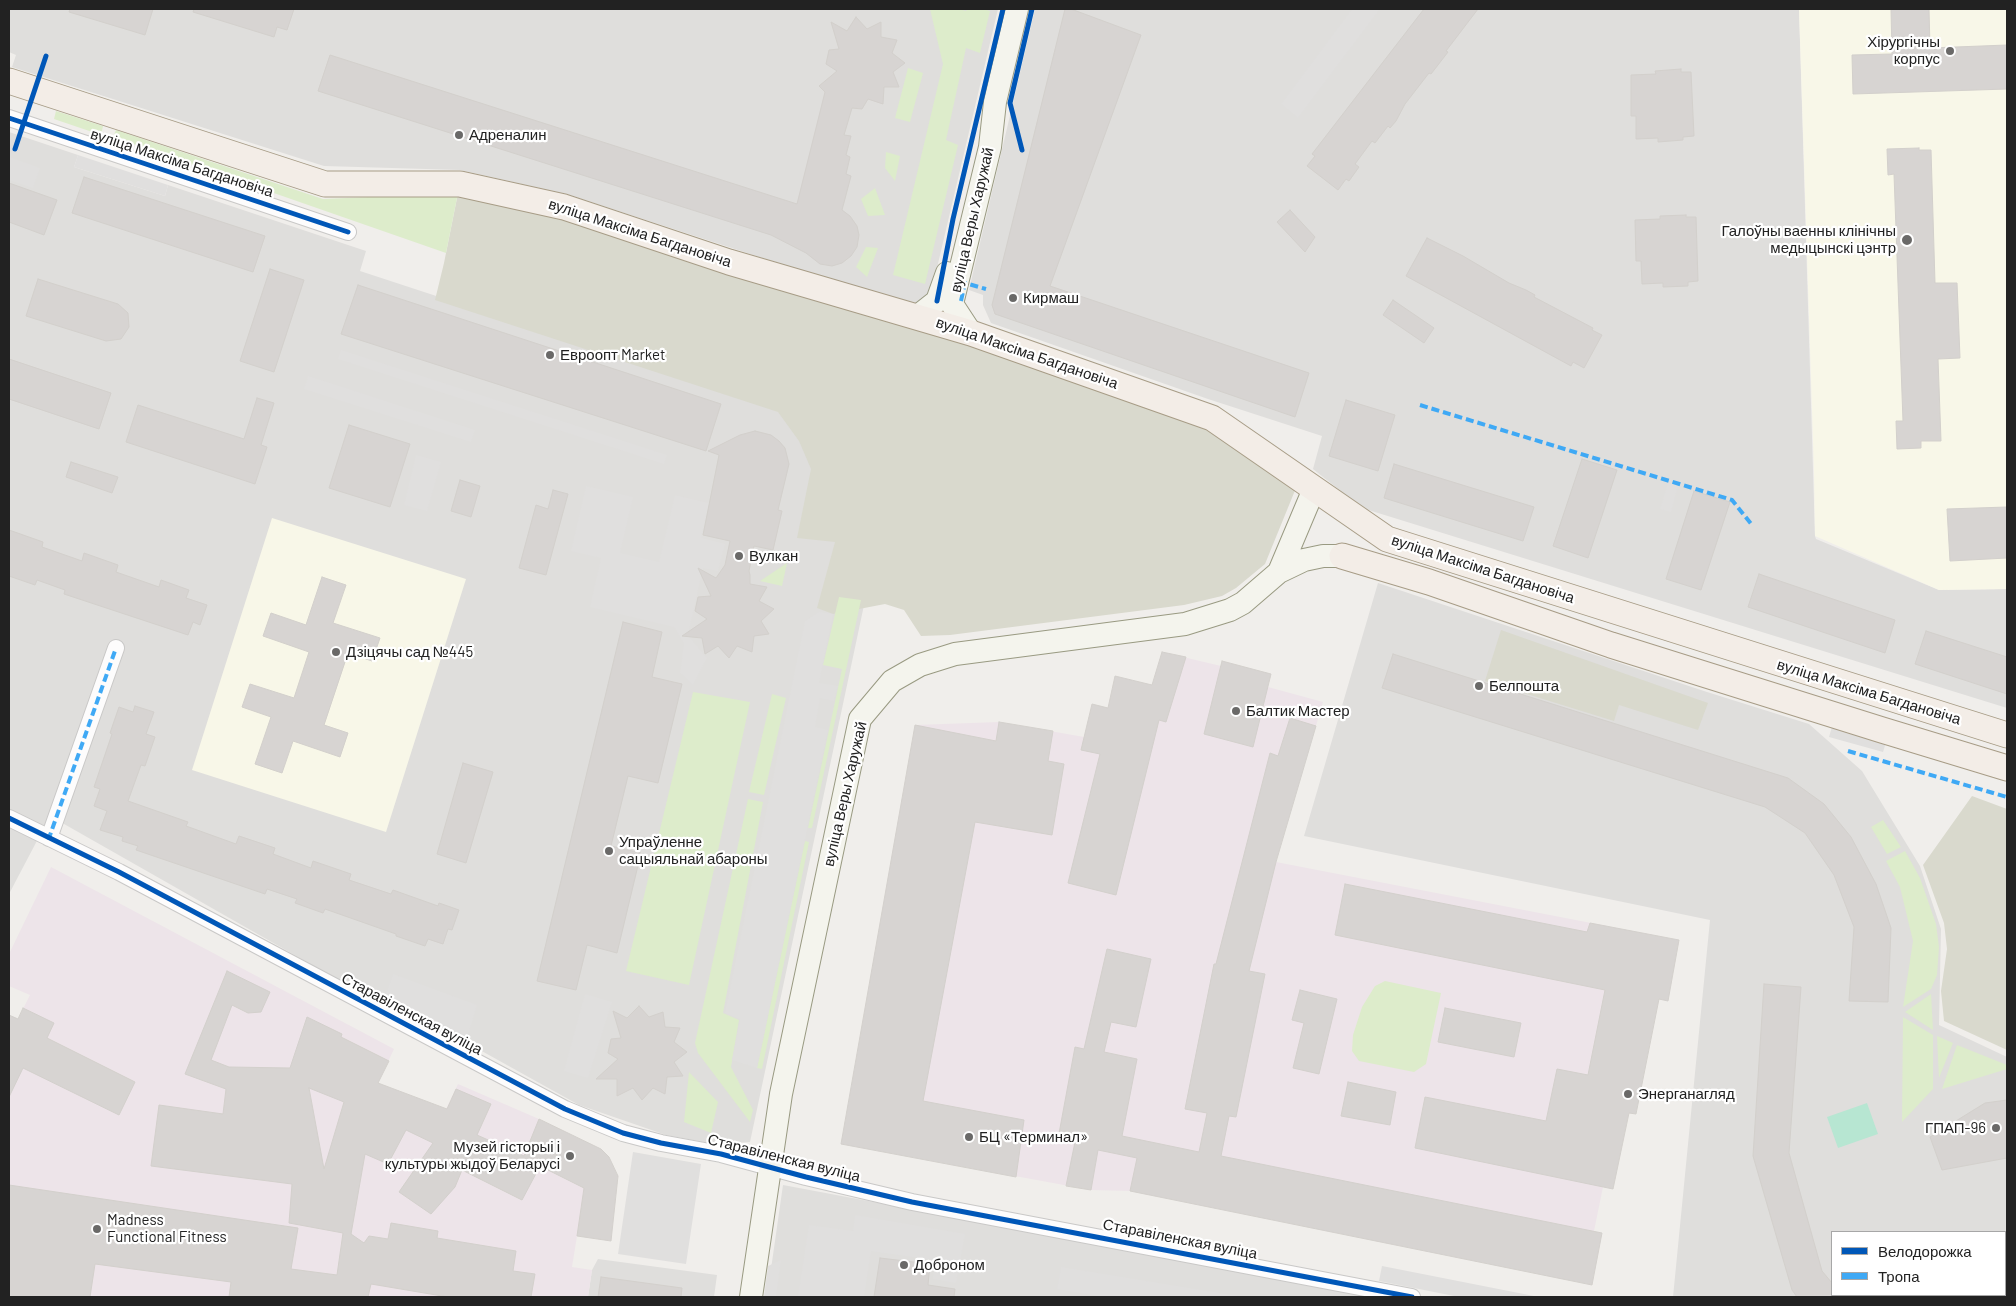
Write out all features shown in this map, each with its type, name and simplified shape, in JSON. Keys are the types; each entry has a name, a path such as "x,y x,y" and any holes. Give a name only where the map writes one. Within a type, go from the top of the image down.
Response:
{"main road":[{"name":"вуліца Веры Харужай","path":"918,316 937,300 944,286 961,226 979,146 995,102 1017,9"},
{"name":"вуліца Максіма Багдановіча","path":"9,81 325,184 460,184 564,207 729,262 971,333 1212,418 1387,539 2007,735"},
{"name":"вуліца Веры Харужай","path":"971,333 952,304 990,147 995,102"},
{"path":"1279,572 1314,489"},
{"name":"вуліца Веры Харужай","path":"751,1297 780,1094 860,719 892,681 920,665 955,654 1185,624 1230,610 1243,603 1279,572 1304,560 1323,556 1342,556"},
{"name":"вуліца Максіма Багдановіча","path":"1342,556 1386,568 1611,645 2007,768"},
{"path":"1816,709 1806,701 1804,689 1810,680 1822,677"}],"street":[{"name":"вуліца Максіма Багдановіча","path":"9,118 348,232"},
{"path":"49,838 116,648"},
{"name":"Старавіленская вуліца","path":"9,818 128,877 565,1109 623,1133 651,1141 769,1166 806,1177 912,1202 1412,1297"}],"shaded area":[{"path":"9,9 998,9 932,289 916,308 566,194 460,170 324,166 12,67 16,55 9,52"},
{"path":"1035,9 1799,9 1815,536 1816,539 1939,590 2007,589 2007,708 1362,508 1313,469 1322,436 1208,399 991,323 983,305 983,295 969,290"},
{"path":"1352,9 1380,9 1298,118 1281,104"},
{"name":"Галоўны ваенны клінічны медыцынскі цэнтр","path":"1799,9 2007,9 2007,589 1939,590 1815,536"},
{"path":"9,132 78,155 74,167 165,196 168,185 366,251 360,271 732,393 813,400 867,591 750,1142 714,1144 666,1135 579,1105 433,1024 349,986 50,816 9,894"},
{"path":"78,155 168,185 165,196 74,167"},
{"path":"9,157 40,168 33,188 9,180"},
{"path":"458,193 562,217 988,349 1210,431 1296,488 1265,564 1236,588 1222,596 1184,605 950,635 921,636 904,610 885,604 833,614 817,608 835,542 797,538 811,469 799,441 778,412 435,300"},
{"path":"341,350 667,455 664,464 338,359"},
{"path":"308,376 475,430 471,442 304,389"},
{"path":"416,455 441,462 427,511 404,505"},
{"path":"1668,483 1678,486 1671,512 1660,509"},
{"path":"586,486 633,497 620,553 659,562 675,495 709,503 701,538 725,544 718,571 703,568 688,635 707,658 693,685 680,673 684,644 674,627 590,607 601,558 571,551"},
{"name":"Дзіцячы сад №445","path":"272,518 466,579 386,832 192,770"},
{"path":"1378,583 1809,724 1862,771 1920,866 1941,929 1939,1025 2007,1057 2007,1297 1673,1297 1710,920 1304,836"},
{"path":"819,612 833,614 819,683 838,686 834,701 820,698 815,727 828,730 757,1068 732,1060 740,1019 725,1013 805,621"},
{"path":"1501,630 1708,703 1698,730 1619,705 1614,721 1485,681"},
{"path":"1162,652 1221,666 1222,661 1271,674 1268,687 1323,702 1276,862 1679,940 1668,1001 1659,999 1635,1114 1620,1111 1624,1137 1613,1189 1603,1187 1594,1231 1602,1233 1592,1285 1130,1191 1091,1190 841,1144 915,725 999,722 1084,737 1092,704 1108,708 1115,676 1152,685"},
{"path":"1834,720 1888,736 1883,752 1829,737"},
{"path":"1972,796 2007,809 2007,1050 1944,1021 1941,991 1947,949 1944,923 1923,865"},
{"path":"51,867 394,1049 378,1083 446,1109 458,1084 539,1119 601,1149 618,1176 611,1241 577,1236 572,1267 592,1270 588,1297 9,1297 9,1015 18,1019 30,995 9,986 9,954"},
{"path":"393,974 477,1005 464,1049 381,1007"},
{"path":"585,994 612,1002 588,1078 564,1071"},
{"path":"633,1152 701,1164 686,1264 618,1254"},
{"path":"783,1185 1380,1297 767,1297"},
{"path":"855,1215 965,1234 956,1283 933,1279 934,1260 871,1251 864,1297 798,1297 809,1225 853,1231"},
{"path":"598,1259 717,1275 714,1297 588,1297 592,1270"},
{"path":"781,1260 776,1296 764,1297 768,1266"},
{"path":"1382,1266 1539,1297 1459,1297 1379,1281"},
{"path":"1061,1267 1244,1297 1104,1297 1057,1289"}],"green space":[{"path":"930,9 959,9 966,11 967,9 983,9 990,11 980,53 966,48 946,140 958,145 925,284 893,275 943,64"},
{"path":"908,68 923,73 910,122 895,118"},
{"path":"56,111 103,126 101,135 54,119"},
{"path":"116,130 323,199 458,193 446,253 113,137"},
{"path":"886,152 900,156 895,181 885,168"},
{"path":"875,188 885,215 868,216 861,199"},
{"path":"866,247 878,248 867,277 856,267"},
{"path":"787,563 782,586 760,581"},
{"path":"839,597 861,600 812,828 808,828 842,669 823,665"},
{"path":"693,692 750,702 689,985 626,971"},
{"path":"772,694 786,698 764,795 749,792"},
{"path":"748,799 763,802 723,1013 739,1020 731,1067 753,1110 750,1122 698,1053 695,1043"},
{"path":"1883,820 1901,847 1887,854 1871,827"},
{"path":"805,841 809,842 762,1069 757,1068"},
{"path":"1905,851 1920,878 1936,924 1939,947 1937,975 1931,989 1903,1007 1913,941 1900,887 1886,861"},
{"path":"1385,981 1441,993 1426,1064 1414,1072 1359,1061 1352,1051 1353,1035 1362,1007 1375,986"},
{"path":"1931,994 1933,1030 1905,1012"},
{"path":"1903,1017 1933,1035 1933,1089 1902,1122"},
{"path":"1937,1036 1953,1043 1939,1078"},
{"path":"1957,1045 2007,1065 2007,1069 1942,1089"},
{"path":"689,1072 718,1102 711,1133 684,1122"},
{"path":"1867,1103 1878,1134 1838,1148 1827,1117"}],"building":[{"path":"70,9 153,9 145,35 69,12"},
{"path":"194,9 294,9 287,30 277,27 274,37 193,12"},
{"path":"1065,9 1071,9 1141,35 1050,286 1309,373 1295,417 995,314 992,305"},
{"path":"1424,9 1478,9 1446,51 1448,52 1405,104 1396,121 1390,128 1388,126 1375,143 1372,141 1355,164 1359,167 1349,181 1346,179 1338,190 1307,166 1315,156 1312,154"},
{"name":"Хірургічны корпус","path":"1891,9 1929,9 1930,48 2007,45 2007,89 1853,94 1852,55 1892,54"},
{"path":"856,17 867,29 881,22 881,37 897,40 892,53 905,63 893,72 899,87 884,87 883,104 868,99 862,109 852,108 844,135 851,136 846,155 850,157 846,174 851,176 842,210 850,216 857,226 859,235 857,247 851,256 842,263 832,266 820,264 806,253 771,235 318,91 330,55 797,204 825,92 819,86 837,71 826,64 829,50 839,49 831,22 847,31"},
{"path":"1681,69 1681,72 1691,72 1694,136 1683,137 1683,140 1658,142 1658,138 1636,139 1636,116 1631,116 1631,75 1656,74 1655,71"},
{"path":"1919,148 1919,150 1931,150 1935,283 1957,283 1960,358 1938,359 1941,441 1921,441 1921,448 1897,449 1896,421 1903,421 1894,174 1888,175 1887,149"},
{"path":"84,177 265,236 253,272 72,213"},
{"path":"9,183 57,200 44,235 9,222"},
{"path":"1290,210 1315,237 1305,252 1277,222"},
{"path":"1686,215 1686,217 1696,217 1698,281 1688,282 1688,286 1663,287 1663,283 1642,284 1641,261 1636,261 1635,220 1660,219 1660,216"},
{"path":"1427,238 1463,256 1509,283 1526,290 1535,295 1534,297 1593,328 1592,330 1602,335 1584,368 1573,362 1571,366 1406,276"},
{"path":"270,269 304,280 274,372 240,361"},
{"path":"38,279 118,304 128,313 129,327 121,339 106,341 26,316"},
{"path":"358,285 721,404 706,451 341,334"},
{"path":"1393,300 1434,328 1424,343 1383,315"},
{"path":"9,359 111,393 99,429 9,399"},
{"path":"257,398 274,403 261,445 267,447 255,484 126,442 138,405 244,439"},
{"path":"1346,400 1395,415 1378,471 1329,456"},
{"path":"349,425 410,444 390,507 329,488"},
{"path":"755,431 771,435 779,441 785,448 789,464 778,510 782,511 773,550 754,546 749,571 750,584 767,587 759,601 774,609 761,621 769,634 754,636 752,652 737,646 729,658 718,646 705,654 702,638 682,636 707,619 695,611 698,597 711,596 698,568 716,578 725,565 730,541 703,535 719,455 708,451 740,435"},
{"path":"1582,459 1617,470 1588,558 1553,546"},
{"path":"71,462 118,477 112,493 66,477"},
{"path":"1394,464 1534,507 1523,541 1384,498"},
{"path":"460,480 480,486 471,517 451,511"},
{"path":"553,490 568,494 546,575 519,568 536,505 548,509"},
{"path":"1694,491 1730,502 1701,590 1666,579"},
{"path":"2007,507 2007,558 1950,561 1947,509"},
{"path":"9,530 43,542 42,547 82,561 84,553 118,565 116,572 159,587 161,580 189,590 186,598 207,605 200,625 193,622 188,635 64,594 65,590 37,580 35,585 9,576"},
{"path":"1759,574 1895,620 1885,653 1748,607"},
{"path":"322,577 346,585 333,623 380,638 372,661 348,653 324,725 348,733 340,757 293,741 282,773 255,764 271,717 242,707 250,684 294,698 309,652 263,636 271,613 306,625"},
{"path":"623,622 662,632 652,677 682,684 658,783 628,776 611,846 641,853 617,953 587,945 576,990 537,981"},
{"path":"1926,631 2007,657 2007,694 1915,664"},
{"path":"1162,652 1186,657 1166,722 1159,720 1116,895 1068,883 1100,754 1081,750 1092,704 1108,708 1115,676 1152,685"},
{"path":"1393,654 1788,778 1824,804 1851,837 1876,884 1891,928 1888,1002 1849,1001 1854,927 1834,875 1805,833 1765,807 1382,688"},
{"name":"Балтик Мастер","path":"1222,661 1271,674 1253,747 1204,734"},
{"path":"135,706 154,712 146,734 155,737 145,766 141,765 128,801 188,822 186,826 236,844 239,836 275,848 273,854 311,868 313,861 351,874 349,880 391,894 393,890 438,906 439,903 459,910 452,930 448,929 443,944 428,939 425,946 325,909 323,913 295,903 297,899 267,889 265,894 136,850 138,846 122,841 123,837 100,830 107,811 94,806 100,789 94,787 119,707 133,712"},
{"path":"1290,718 1316,726 1276,862 1249,971 1265,974 1236,1117 1229,1116 1221,1156 1602,1233 1592,1285 1130,1191 1137,1158 1098,1150 1091,1190 1066,1186 1075,1142 1058,1139 1075,1047 1084,1049 1107,949 1151,959 1136,1027 1111,1022 1104,1052 1137,1059 1122,1136 1199,1152 1207,1113 1185,1109 1214,964 1216,964 1270,753 1278,756"},
{"path":"999,722 1053,731 1048,761 1064,764 1052,835 975,822 923,1101 1024,1120 1016,1177 841,1144 915,725 996,741"},
{"path":"463,763 493,772 466,863 437,854"},
{"path":"1345,884 1587,932 1590,923 1679,940 1668,1001 1659,999 1636,1114 1629,1113 1613,1189 1415,1148 1425,1097 1546,1121 1557,1069 1588,1075 1605,990 1335,935"},
{"path":"227,971 270,992 261,1012 248,1013 232,1005 211,1060 229,1067 290,1068 307,1017 342,1034 341,1037 389,1061 378,1083 447,1109 456,1089 491,1104 477,1135 524,1156 539,1119 601,1149 609,1157 618,1176 611,1241 577,1236 584,1188 540,1166 522,1200 462,1170 455,1187 431,1214 399,1192 433,1143 406,1130 388,1164 365,1154 351,1234 364,1243 369,1236 388,1239 391,1223 438,1231 437,1238 516,1251 513,1271 535,1274 531,1297 448,1297 371,1284 368,1297 229,1297 231,1282 95,1264 90,1297 9,1297 9,1185 298,1228 291,1269 337,1275 343,1233 289,1223 292,1184 151,1166 159,1105 223,1114 226,1089 185,1074","holes":["309,1088 344,1102 324,1169"]},
{"path":"1764,984 1801,987 1789,1153 1822,1271 1831,1282 1832,1297 1797,1297 1792,1290 1753,1156"},
{"path":"1300,990 1337,999 1319,1074 1293,1068 1304,1023 1292,1020"},
{"path":"639,1006 649,1017 663,1012 665,1027 680,1028 674,1042 687,1052 674,1062 683,1076 667,1077 665,1094 653,1088 642,1100 633,1088 617,1096 617,1079 596,1079 618,1059 608,1053 611,1039 621,1038 613,1011 627,1018"},
{"path":"23,1008 54,1023 47,1038 135,1082 119,1115 23,1068 9,1097 9,1015 18,1019"},
{"path":"1445,1008 1521,1023 1514,1057 1438,1042"},
{"path":"1348,1082 1396,1092 1390,1125 1341,1116"},
{"path":"2007,1100 2007,1158 1942,1170 1930,1137 1985,1103"},
{"path":"880,1258 930,1264 928,1285 955,1289 954,1297 874,1297"},
{"path":"601,1277 682,1288 681,1297 598,1297"}],"marked path":[{"path":"961,301 965,283 986,289"},
{"path":"1420,405 1732,500 1752,525"},
{"path":"47,837 49,838 116,648"},
{"path":"1848,751 2007,797"}],"cycle path":[{"path":"937,301 953,219 1003,9"},
{"path":"1022,150 1010,103 1032,9"},
{"path":"15,149 46,56"},
{"path":"9,118 348,232"},
{"path":"9,818 119,872 565,1109 623,1133 661,1143 721,1154 806,1177 912,1202 1412,1297"}],"place":[{"name":"Хірургічны корпус","path":"1950,51"},
{"name":"Адреналин","path":"459,135"},
{"name":"Галоўны ваенны клінічны медыцынскі цэнтр","path":"1907,240"},
{"name":"Кирмаш","path":"1013,298"},
{"name":"Евроопт Market","path":"550,355"},
{"name":"Вулкан","path":"739,556"},
{"name":"Дзіцячы сад №445","path":"336,652"},
{"name":"Белпошта","path":"1479,686"},
{"name":"Балтик Мастер","path":"1236,711"},
{"name":"Упраўленне сацыяльнай абароны","path":"609,851"},
{"name":"Энерганагляд","path":"1628,1094"},
{"name":"ГПАП-96","path":"1996,1128"},
{"name":"БЦ «Терминал»","path":"969,1137"},
{"name":"Музей гісторыі і культуры жыдоў Беларусі","path":"570,1156"},
{"name":"Madness Functional Fitness","path":"97,1229"},
{"name":"Доброном","path":"904,1265"}]}
